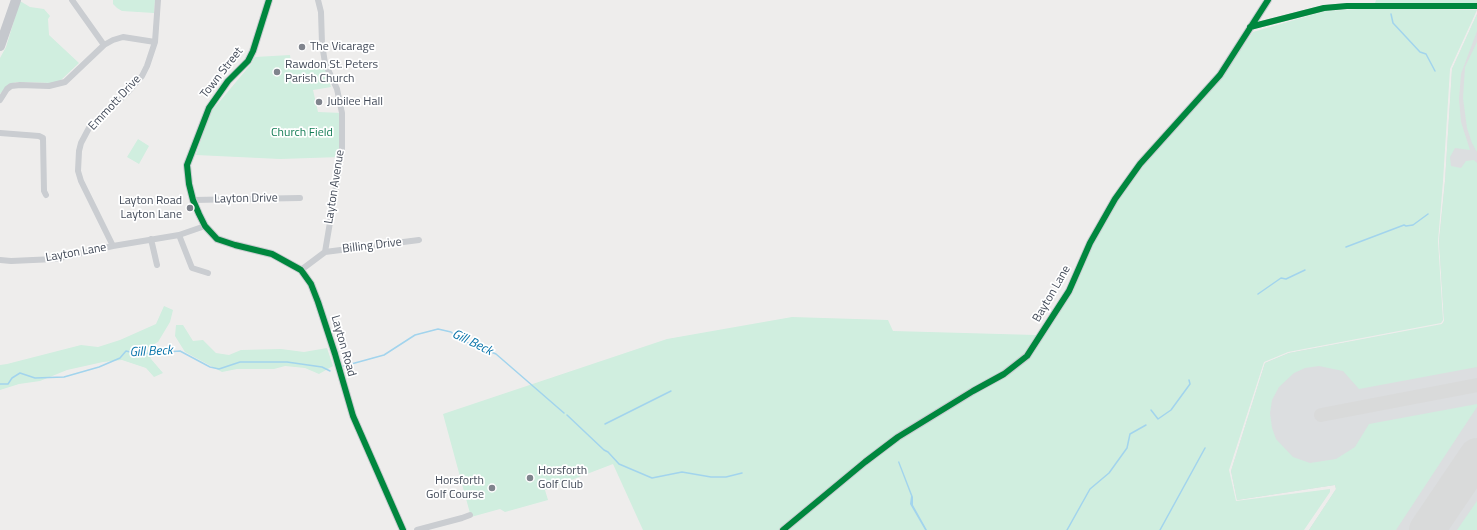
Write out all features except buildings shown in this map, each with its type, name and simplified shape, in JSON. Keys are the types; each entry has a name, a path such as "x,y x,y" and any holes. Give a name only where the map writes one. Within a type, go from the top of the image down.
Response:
{"main road":[{"path":"0,46 16,0"}],"street":[{"path":"72,0 104,45"},
{"name":"Emmott Drive","path":"113,246 81,181 78,171 79,151 81,143 90,128 127,93 142,76 152,55 155,42 158,0"},
{"name":"Town Street","path":"205,226 193,200 189,184 187,165 209,108 228,82 248,61 253,51 268,0"},
{"name":"Layton Avenue","path":"318,0 325,62 337,89 342,118 342,152 325,252"},
{"name":"Bayton Lane","path":"783,530 865,462 898,437 973,391 1004,374 1027,356 1069,291 1090,243 1115,199 1140,164 1220,75 1268,0"},
{"path":"1250,27 1324,8 1347,6 1477,6"},
{"path":"0,100 7,89 11,86 49,86 65,82 104,45 113,40 123,37 155,42"},
{"path":"0,133 39,136 43,138 44,191 46,195"},
{"name":"Layton Drive","path":"193,200 300,198"},
{"name":"Layton Lane","path":"0,260 55,259 113,246 179,235 205,226"},
{"name":"Layton Road","path":"205,226 217,239 223,242 272,254 301,270 310,284 318,302 353,416 403,530"},
{"path":"179,235 192,268 208,273"},
{"path":"151,239 157,265"},
{"name":"Billing Drive","path":"325,252 419,240"},
{"path":"301,270 325,252"},
{"path":"417,530 470,515"}],"shaded area":[{"path":"1477,14 1477,530 1309,530 1336,489 1335,485 1237,500 1231,471 1265,363 1289,353 1442,325 1444,321 1439,241 1445,181 1452,69"}],"green space":[{"path":"113,0 155,0 154,13 122,11 113,4"},
{"path":"1376,0 1477,0 1477,3 1375,3"},
{"path":"20,1 30,7 44,9 50,16 48,19 49,35 79,63 60,81 52,83 17,82 9,84 0,94 0,58 6,47"},
{"name":"Horsforth Golf Course","path":"1376,8 1477,10 1450,69 1438,241 1443,320 1441,323 1288,352 1264,362 1229,470 1236,501 1330,489 1330,492 1304,530 643,530 613,464 545,490 548,500 505,512 500,509 471,517 443,414 667,339 792,317 888,320 893,331 1036,335 1043,337 1116,202 1155,151 1214,87 1253,32 1325,11"},
{"path":"1477,14 1477,31 1461,74 1459,99 1461,122 1470,150 1455,148 1450,157 1451,166 1461,168 1466,161 1474,160 1477,163 1477,367 1359,389 1343,371 1319,366 1305,368 1294,373 1279,387 1272,400 1270,413 1272,428 1276,439 1293,457 1310,463 1336,459 1355,447 1369,424 1477,404 1477,407 1396,530 1309,530 1336,489 1335,485 1237,500 1231,471 1265,363 1289,353 1442,324 1444,321 1439,241 1445,181 1452,69"},
{"path":"1477,42 1477,152 1467,128 1463,98 1465,67"},
{"name":"Church Field","path":"290,55 292,69 325,66 331,87 313,90 318,112 342,113 341,157 280,159 196,155 210,113 251,64 255,57"},
{"path":"138,139 149,146 139,164 127,157"},
{"path":"164,306 173,310 170,322 158,342 147,348 151,359 163,373 154,377 146,368 122,360 103,362 67,370 40,381 19,384 0,390 0,365 81,345 98,347 120,340 156,324"},
{"path":"176,325 183,325 193,341 203,340 216,353 229,355 241,350 281,349 304,352 327,348 333,366 319,374 305,368 285,366 274,369 237,369 222,372 185,352 175,336"},
{"path":"1477,501 1477,530 1457,530"}],"water":[{"path":"899,461 913,497 913,505 927,530 925,530 910,504 911,496 898,462"}],"waterway":[{"path":"1391,14 1393,23 1420,52 1426,54 1435,71"},
{"path":"1346,247 1404,225 1413,225 1428,214"},
{"path":"1258,294 1281,278 1286,279 1305,270"},
{"name":"Gill Beck","path":"344,366 384,355 415,335 438,329 451,332 459,339 496,354 564,413"},
{"name":"Gill Beck","path":"0,384 8,384 12,378 20,373 35,378 64,377 99,367 120,358 126,351 139,354 180,351 210,367 219,369 240,362 287,362 322,367 330,371"},
{"path":"1151,410 1158,419 1171,410 1190,384 1189,380"},
{"path":"605,424 671,391"},
{"name":"Gill Beck","path":"567,415 619,464 652,478 682,472 711,477 726,477 742,473"},
{"path":"1067,530 1090,489 1109,473 1127,448 1130,434 1146,425"},
{"path":"1160,530 1205,448"}],"taxiway":[{"path":"1321,415 1477,385"}],"runway":[{"path":"1427,530 1477,456"}],"cycle path":[{"path":"269,0 253,51 248,61 228,81 209,108 187,165 189,184 193,200 205,226 217,239 272,254 301,270 311,284 335,354 353,416 403,530"},
{"path":"783,530 865,462 898,437 973,391 1004,374 1027,356 1069,291 1090,243 1115,199 1140,164 1220,75 1268,0"},
{"path":"1250,27 1324,8 1347,6 1477,6"}],"place":[{"name":"The Vicarage","path":"302,47"},
{"name":"Rawdon St. Peters Parish Church","path":"277,72"},
{"name":"Jubilee Hall","path":"319,102"},
{"name":"Layton Road Layton Lane","path":"190,208"},
{"name":"Horsforth Golf Club","path":"530,478"},
{"name":"Horsforth Golf Course","path":"492,488"}]}
